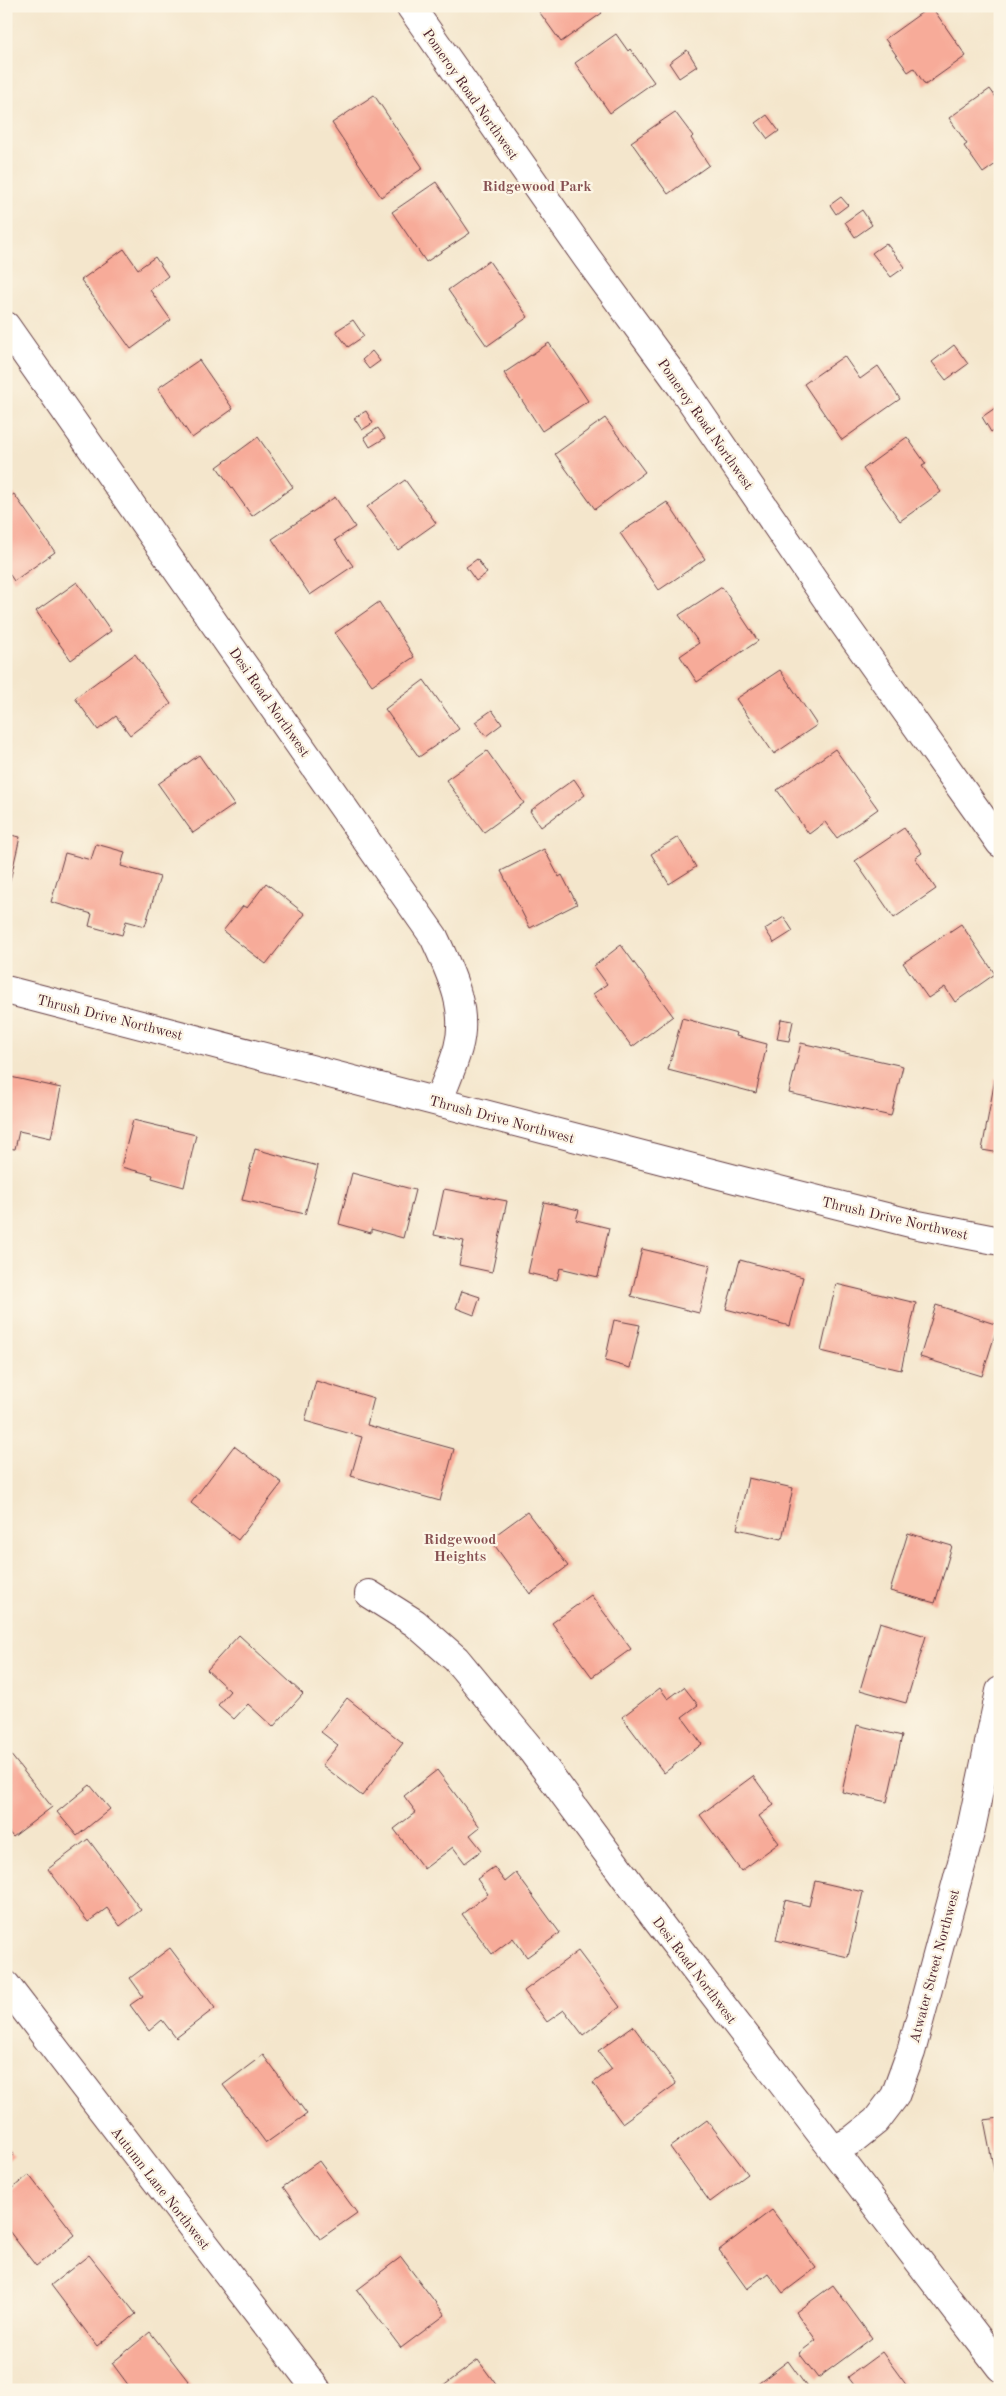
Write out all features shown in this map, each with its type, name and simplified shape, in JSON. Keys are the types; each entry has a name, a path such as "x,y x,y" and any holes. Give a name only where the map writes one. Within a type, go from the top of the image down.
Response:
{"street":[{"name":"Pomeroy Road Northwest","path":"410,6 587,258 681,386 837,614 1000,843"},
{"name":"Desi Road Northwest","path":"6,326 434,937 454,981 460,1008 459,1046 438,1102"},
{"name":"Thrush Drive Northwest","path":"6,990 761,1186 918,1225 1000,1241"},
{"name":"Desi Road Northwest","path":"369,1594 415,1623 456,1659 532,1751 656,1919 1000,2367"},
{"name":"Atwater Street Northwest","path":"833,2150 851,2141 876,2121 895,2096 911,2052 972,1829 992,1772 1000,1691"},
{"name":"Autumn Lane Northwest","path":"6,1985 317,2390"}],"building":[{"path":"535,6 597,6 602,13 561,42"},
{"path":"931,6 966,56 925,85 914,68 908,72 885,39"},
{"path":"616,34 628,51 630,49 654,82 610,113 575,63"},
{"path":"687,50 697,66 679,78 669,63"},
{"path":"990,89 1000,103 1000,161 983,173 964,146 967,144 949,118"},
{"path":"374,95 423,168 381,197 332,123"},
{"path":"675,112 693,136 691,138 709,165 668,194 631,142"},
{"path":"767,115 779,131 768,139 756,123"},
{"path":"436,182 470,233 426,262 392,212"},
{"path":"841,197 848,205 836,214 830,205"},
{"path":"862,210 872,225 855,237 845,222"},
{"path":"886,243 905,267 891,277 872,253"},
{"path":"124,249 138,269 155,257 168,276 150,290 171,320 131,349 81,280"},
{"path":"489,261 528,317 487,346 448,290"},
{"path":"353,320 364,336 348,347 336,331"},
{"path":"549,343 588,401 542,431 504,373"},
{"path":"954,345 968,364 946,380 932,362"},
{"path":"372,351 380,361 369,369 362,360"},
{"path":"844,356 860,379 878,366 900,399 842,440 804,384"},
{"path":"199,360 233,409 192,438 158,388"},
{"path":"995,408 1000,415 1000,426 991,432 982,417"},
{"path":"366,411 373,423 362,430 354,418"},
{"path":"605,418 645,472 595,509 555,454"},
{"path":"378,428 385,438 370,447 364,437"},
{"path":"258,437 293,487 252,516 217,467"},
{"path":"907,437 926,464 922,466 941,492 900,521 863,469"},
{"path":"405,480 436,523 398,550 367,507"},
{"path":"14,494 55,552 14,581 6,569 6,499"},
{"path":"335,497 355,527 335,540 353,566 310,595 272,539"},
{"path":"667,502 705,559 659,590 620,533"},
{"path":"477,559 487,573 476,581 466,567"},
{"path":"77,582 111,631 71,660 36,611"},
{"path":"722,587 758,641 697,682 680,656 699,643 679,615"},
{"path":"379,602 414,657 372,685 335,633"},
{"path":"135,654 171,704 130,735 116,716 98,730 75,698"},
{"path":"780,670 817,725 774,754 736,699"},
{"path":"424,680 459,729 419,757 385,709"},
{"path":"492,710 502,724 486,736 475,722"},
{"path":"835,749 878,809 837,838 825,822 809,834 777,790"},
{"path":"487,751 524,803 484,832 446,780"},
{"path":"199,755 234,805 193,833 158,784"},
{"path":"574,779 585,795 541,827 530,811"},
{"path":"904,828 922,853 915,858 936,889 894,918 855,861"},
{"path":"6,834 20,837 9,885 6,885"},
{"path":"678,837 696,867 669,884 651,854"},
{"path":"96,844 125,852 121,866 160,877 145,926 126,921 122,935 89,926 92,914 51,902 65,853 91,860"},
{"path":"544,849 559,877 562,875 577,904 530,928 501,871"},
{"path":"266,883 305,914 266,964 223,931 243,906 247,908"},
{"path":"784,917 793,931 774,943 765,929"},
{"path":"961,924 995,974 955,1002 945,987 928,998 903,963"},
{"path":"621,945 673,1016 632,1047 593,994 607,984 594,966"},
{"path":"682,1018 737,1033 736,1036 767,1044 756,1093 668,1070"},
{"path":"781,1019 793,1021 789,1041 777,1039"},
{"path":"801,1043 903,1066 891,1116 789,1093"},
{"path":"6,1076 61,1088 51,1138 19,1131 15,1149 6,1148"},
{"path":"995,1079 1000,1080 1000,1153 982,1150"},
{"path":"133,1120 196,1135 184,1187 152,1178 153,1175 121,1167"},
{"path":"255,1149 318,1166 305,1214 242,1200"},
{"path":"352,1173 415,1190 403,1238 371,1229 371,1233 339,1224"},
{"path":"444,1189 507,1201 492,1272 459,1265 464,1241 434,1235"},
{"path":"544,1202 579,1210 576,1220 609,1228 598,1277 560,1268 557,1280 528,1273"},
{"path":"642,1249 710,1265 699,1313 631,1296"},
{"path":"740,1260 803,1277 790,1326 726,1309"},
{"path":"836,1284 916,1303 901,1370 821,1351"},
{"path":"462,1291 480,1297 474,1315 456,1308"},
{"path":"936,1305 998,1325 982,1376 920,1357"},
{"path":"614,1320 640,1325 630,1368 605,1361"},
{"path":"316,1381 374,1398 367,1425 454,1449 440,1501 351,1476 362,1437 305,1421"},
{"path":"234,1446 282,1483 238,1540 191,1503"},
{"path":"748,1478 793,1488 782,1539 737,1529"},
{"path":"527,1512 568,1566 530,1594 490,1539"},
{"path":"908,1533 952,1546 935,1603 890,1591"},
{"path":"591,1595 631,1649 592,1677 552,1623"},
{"path":"880,1622 926,1636 906,1703 860,1690"},
{"path":"239,1635 303,1694 273,1727 248,1704 234,1719 218,1705 230,1691 207,1670"},
{"path":"684,1687 698,1705 682,1717 702,1744 664,1773 622,1717 660,1688 668,1699"},
{"path":"347,1698 403,1743 362,1796 322,1765 338,1745 321,1732"},
{"path":"857,1725 902,1736 887,1802 842,1792"},
{"path":"10,1754 52,1807 13,1837 6,1829 6,1757"},
{"path":"437,1770 480,1827 470,1835 482,1850 465,1863 453,1847 424,1869 394,1829 416,1812 404,1796"},
{"path":"753,1776 774,1805 759,1816 779,1843 741,1871 700,1815"},
{"path":"90,1785 110,1809 77,1836 57,1812"},
{"path":"88,1839 141,1910 120,1926 107,1908 88,1922 48,1869"},
{"path":"494,1867 505,1882 516,1873 560,1933 527,1957 513,1938 492,1954 462,1914 488,1894 477,1879"},
{"path":"815,1881 863,1892 848,1957 776,1940 785,1900 809,1906"},
{"path":"170,1948 215,2008 176,2038 162,2020 149,2031 130,2005 143,1996 130,1978"},
{"path":"578,1951 620,2007 583,2035 564,2010 547,2022 524,1991"},
{"path":"633,2026 676,2084 622,2123 593,2083 612,2069 598,2051"},
{"path":"263,2055 307,2114 266,2143 223,2085"},
{"path":"1000,2118 1000,2190 998,2191 984,2120"},
{"path":"707,2120 748,2174 710,2202 670,2147"},
{"path":"6,2146 14,2155 6,2162"},
{"path":"319,2161 357,2213 320,2239 283,2187"},
{"path":"29,2175 75,2235 36,2266 6,2227 6,2193"},
{"path":"772,2210 816,2268 783,2293 768,2273 747,2289 719,2250"},
{"path":"89,2255 136,2314 97,2346 51,2285"},
{"path":"401,2257 445,2315 401,2348 357,2290"},
{"path":"833,2285 872,2338 818,2378 799,2353 816,2340 796,2312"},
{"path":"150,2332 195,2390 132,2390 112,2363"},
{"path":"882,2352 910,2390 858,2390 848,2377"},
{"path":"478,2360 500,2390 438,2390"},
{"path":"788,2361 809,2390 758,2390 755,2386"}],"district":[{"name":"Ridgewood Park","path":"537,186"},
{"name":"Ridgewood Heights","path":"460,1548"}]}
